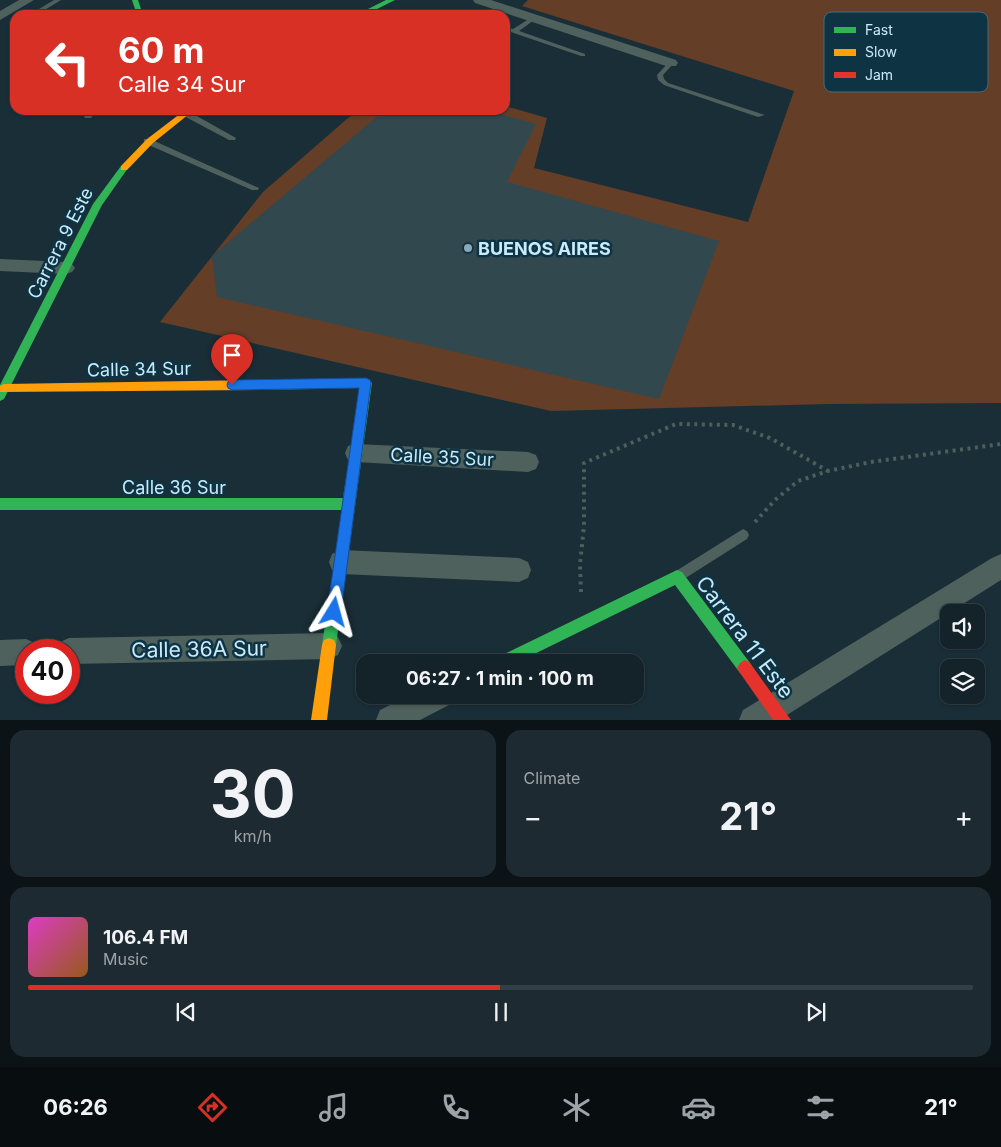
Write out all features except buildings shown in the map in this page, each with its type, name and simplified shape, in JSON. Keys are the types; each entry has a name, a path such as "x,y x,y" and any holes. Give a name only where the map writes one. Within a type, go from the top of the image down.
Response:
{"street":[{"path":"10,10 28,0"},
{"path":"370,10 392,0"},
{"path":"479,0 510,10"},
{"path":"510,10 671,63"},
{"name":"Carrera 9 Este","path":"2,392 98,204 111,184 134,154 184,115"},
{"path":"148,142 150,126"},
{"path":"0,265 66,268"},
{"name":"Calle 34 Sur","path":"2,392 366,383 356,453"},
{"path":"319,720 356,453"},
{"name":"Calle 35 Sur","path":"356,453 528,462"},
{"name":"Calle 36 Sur","path":"0,504 349,504"},
{"path":"341,562 519,570"},
{"path":"770,715 1001,566"},
{"path":"519,654 677,576"},
{"name":"Carrera 11 Este","path":"677,576 770,715"},
{"name":"Calle 36A Sur","path":"80,651 330,646"},
{"path":"0,653 15,652"},
{"path":"390,720 421,704"}],"lane":[{"path":"41,10 58,0"},
{"path":"514,31 534,18"},
{"path":"510,30 583,55"},
{"path":"671,63 660,75 660,80 666,84 761,115"},
{"path":"193,115 232,138"},
{"path":"148,142 255,188"},
{"path":"677,576 743,535"}],"path":[{"path":"584,622 580,564 584,526 584,463 676,424 733,425 770,438 828,471"},
{"path":"743,535 775,500 798,481 828,471 871,462 1001,444"}],"shaded area":[{"path":"528,0 1001,0 1001,403 828,404 551,411 160,322 263,192 353,115 510,115 510,107 547,118 534,168 748,222 794,91 522,6"}],"traffic: fast":[{"path":"135,0 138,10"},
{"path":"370,10 392,0"},
{"path":"0,396 98,204 124,168"},
{"path":"264,385 366,383 329,645"},
{"path":"0,504 349,504"},
{"path":"519,654 677,577 745,668"}],"traffic: slow":[{"path":"124,168 150,141 184,115"},
{"path":"4,389 264,385"},
{"path":"319,720 329,645"}],"traffic: jam":[{"path":"745,668 783,720"}],"place":[{"name":"BUENOS AIRES","path":"468,248"}],"route":[{"path":"232,385 366,383 334,612"}]}
